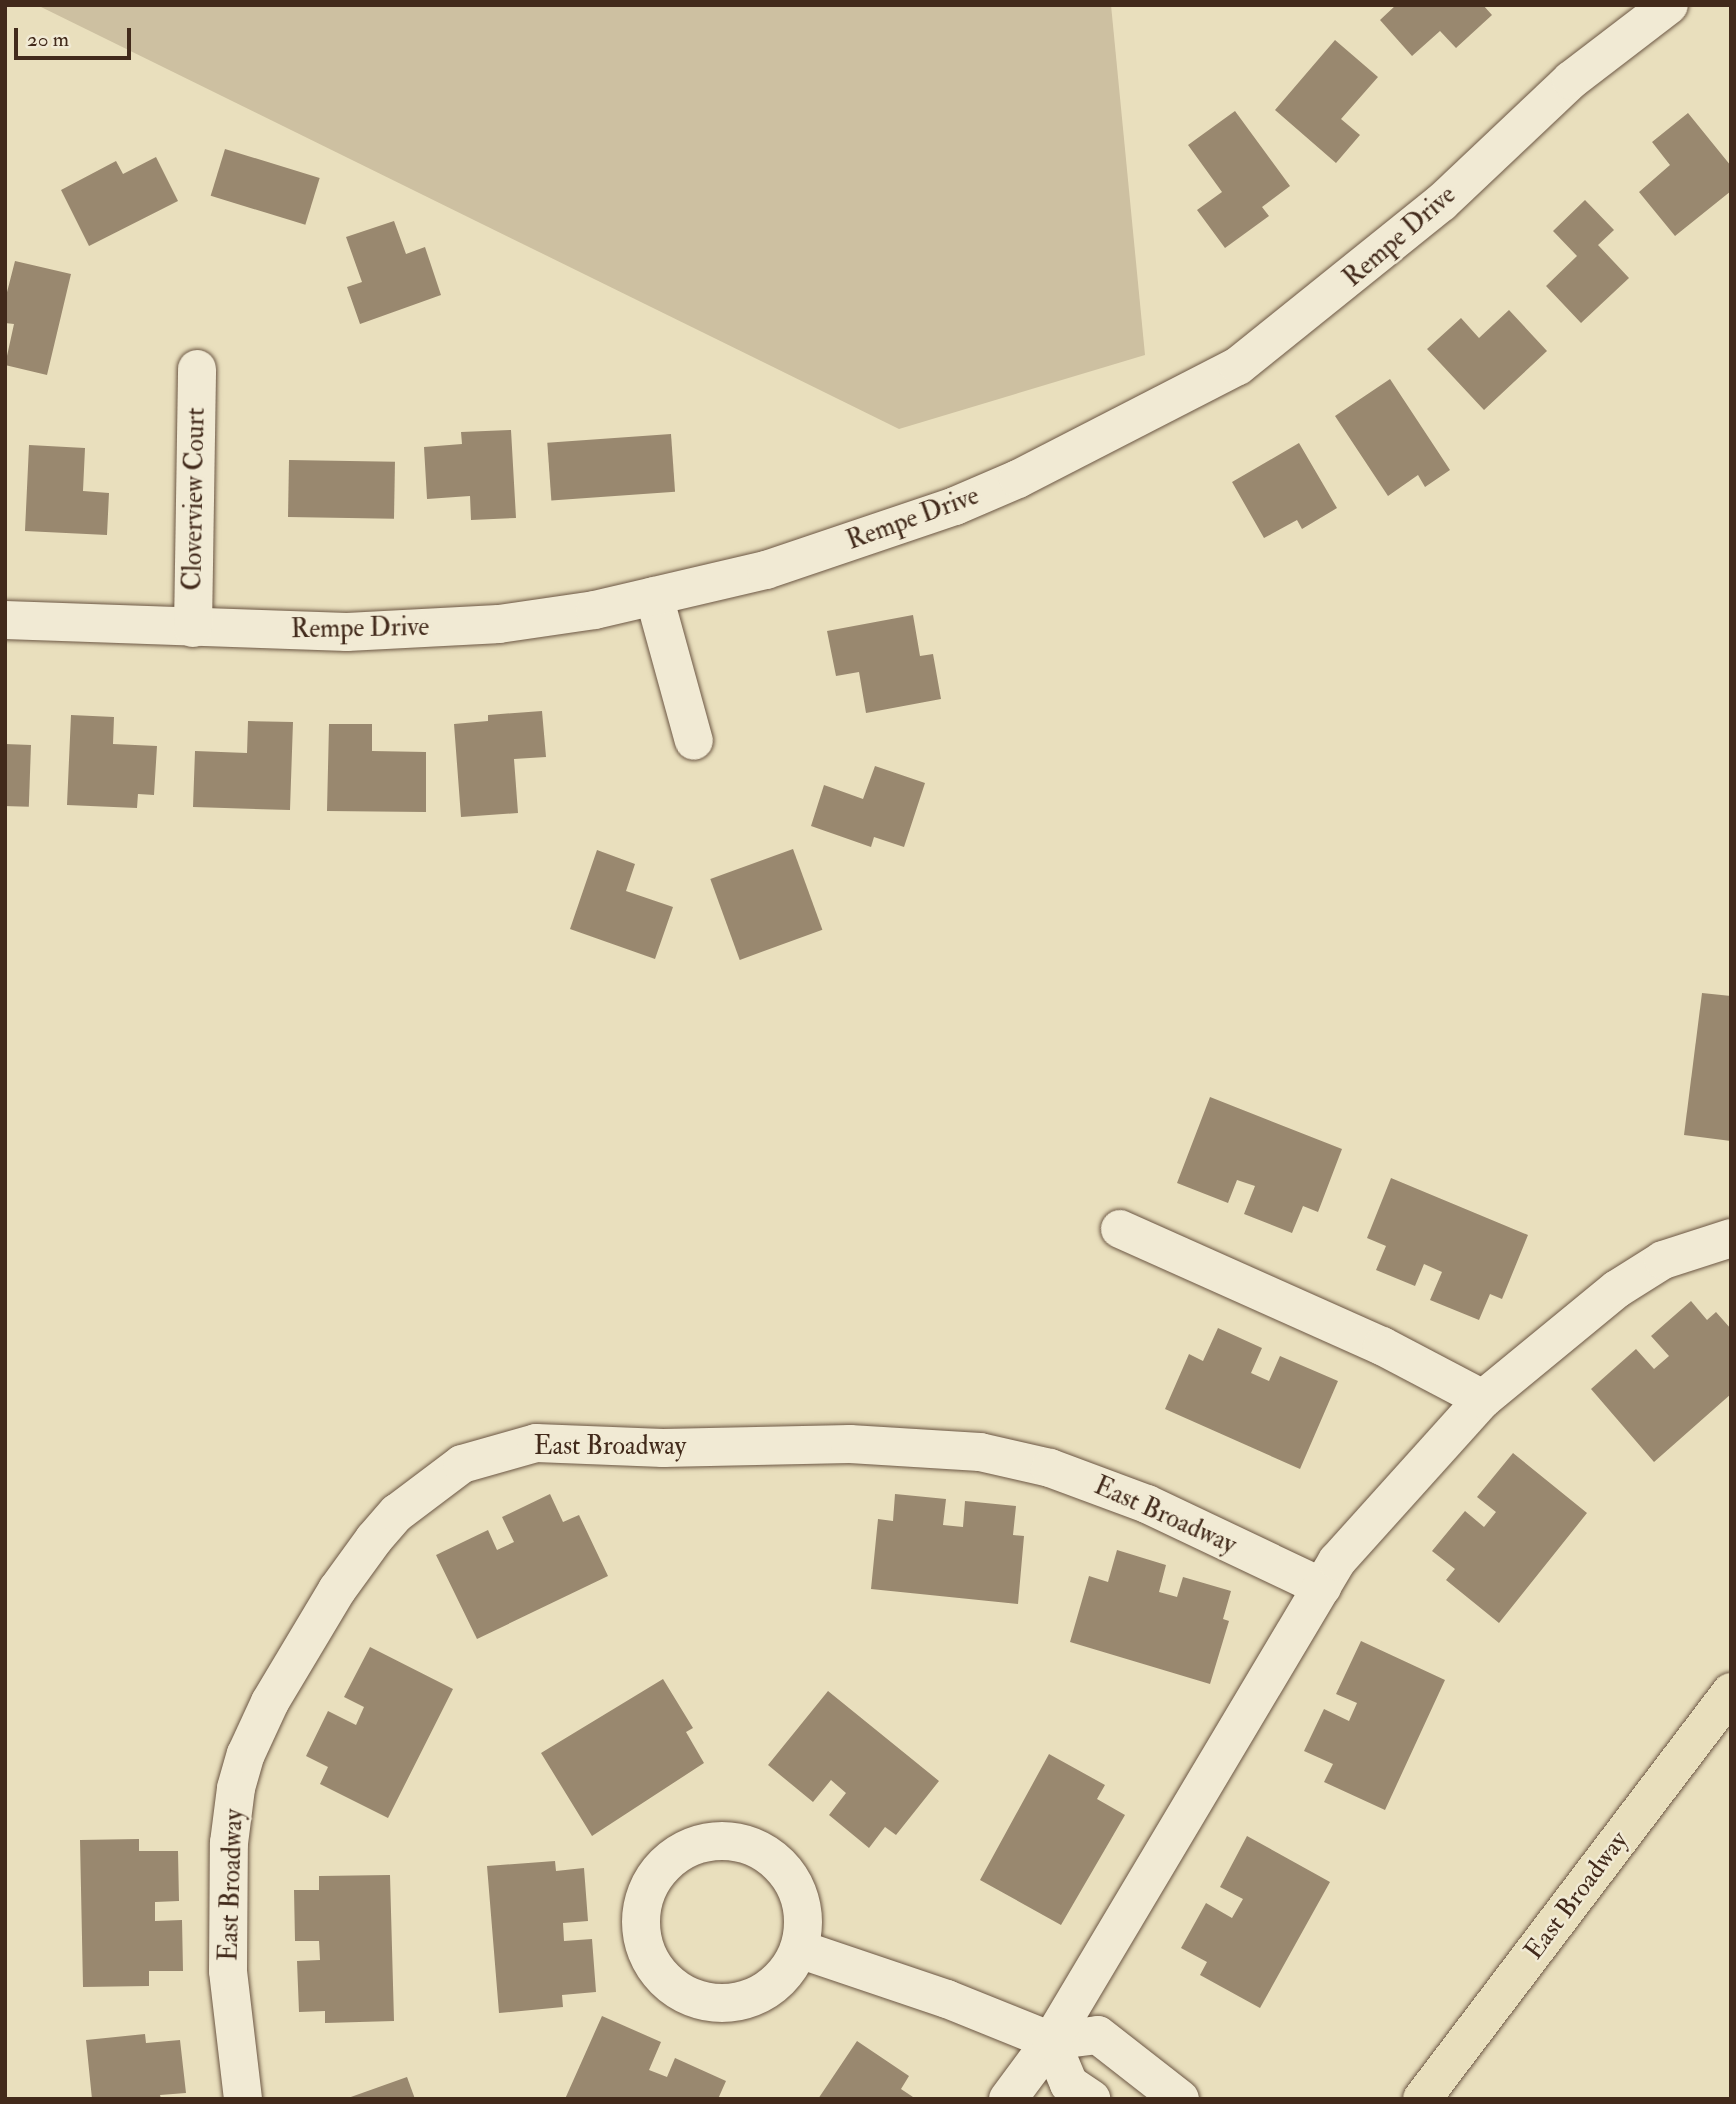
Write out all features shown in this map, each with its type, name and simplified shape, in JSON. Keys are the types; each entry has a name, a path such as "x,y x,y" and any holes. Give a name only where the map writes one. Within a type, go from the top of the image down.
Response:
{"main road":[{"name":"East Broadway","path":"1422,2099 1731,1692"}],"street":[{"name":"Rempe Drive","path":"5,620 347,632 499,624 654,596 766,570 955,506 1018,479 1238,366 1441,203 1571,79 1669,5"},
{"name":"Cloverview Court","path":"193,628 197,369"},
{"path":"654,596 694,741"},
{"path":"1120,1229 1370,1340 1483,1399"},
{"path":"1008,2099 1051,2041 1223,1746 1337,1561 1483,1399 1617,1289 1663,1260 1731,1238"},
{"name":"East Broadway","path":"243,2099 228,1971 229,1856 236,1788 246,1754 270,1702 337,1590 374,1539 397,1513 462,1464 536,1443 663,1448 850,1444 980,1452 1050,1468 1147,1504 1322,1587"},
{"path":"728,1840 754,1846 783,1867 798,1891 803,1926 799,1949 773,1986 742,2001 709,2003 682,1993 664,1979 649,1959 641,1934 647,1891 667,1861 685,1848 728,1840"},
{"path":"799,1949 947,1999 1051,2041 1098,2035 1180,2099"},
{"path":"1051,2041 1069,2084 1091,2099"}],"shaded area":[{"path":"37,5 1111,5 1145,355 899,429"}],"building":[{"path":"1396,5 1483,5 1492,15 1456,48 1440,31 1412,56 1380,20"},
{"path":"1335,40 1378,77 1341,119 1360,135 1336,163 1275,110"},
{"path":"1235,111 1290,186 1262,207 1269,216 1225,248 1197,210 1222,192 1188,145"},
{"path":"1688,113 1731,166 1731,191 1675,236 1639,192 1670,165 1652,142"},
{"path":"225,149 320,178 305,225 211,196"},
{"path":"156,157 178,201 89,246 61,190 116,161 123,174"},
{"path":"1585,200 1614,230 1598,245 1629,278 1581,323 1546,286 1577,256 1553,231"},
{"path":"394,221 406,254 425,247 441,295 360,324 347,287 362,282 346,237"},
{"path":"15,261 71,274 47,375 5,365 14,324 5,323 5,300"},
{"path":"1509,310 1547,351 1484,410 1427,349 1461,318 1479,338"},
{"path":"1390,379 1450,470 1425,487 1418,475 1388,496 1335,416"},
{"path":"511,430 516,518 471,520 470,496 427,499 424,447 462,444 461,432"},
{"path":"671,434 675,492 551,501 547,443"},
{"path":"1299,443 1337,508 1302,529 1297,520 1264,538 1232,482"},
{"path":"29,445 85,448 83,491 109,493 107,535 25,531"},
{"path":"289,460 395,462 394,519 288,517"},
{"path":"913,615 920,656 933,654 941,699 866,713 859,672 836,676 827,631"},
{"path":"542,711 546,757 514,759 518,813 461,817 454,724 488,721 488,715"},
{"path":"71,715 114,717 113,744 157,746 154,795 138,794 137,808 67,805"},
{"path":"248,721 293,722 290,810 193,807 195,751 247,753"},
{"path":"329,724 372,724 372,751 426,752 426,812 327,811"},
{"path":"5,744 31,745 29,807 5,806"},
{"path":"875,766 925,783 904,847 874,837 871,847 811,826 824,785 863,799"},
{"path":"793,849 822,930 740,960 710,879"},
{"path":"597,850 635,864 626,891 673,907 655,959 570,929"},
{"path":"1702,993 1731,996 1731,1141 1684,1135"},
{"path":"1210,1097 1342,1149 1318,1212 1303,1206 1292,1233 1244,1214 1255,1186 1237,1180 1228,1203 1177,1183"},
{"path":"1391,1178 1528,1235 1502,1299 1490,1294 1479,1320 1430,1300 1442,1272 1424,1264 1415,1286 1376,1270 1386,1246 1367,1238"},
{"path":"1691,1301 1707,1320 1716,1312 1731,1329 1731,1394 1654,1462 1591,1389 1636,1349 1654,1369 1669,1356 1651,1336"},
{"path":"1218,1328 1262,1348 1251,1373 1269,1381 1280,1356 1338,1381 1300,1469 1165,1409 1189,1354 1203,1361"},
{"path":"1513,1453 1587,1513 1499,1623 1446,1580 1455,1569 1432,1551 1465,1511 1484,1527 1496,1512 1477,1497"},
{"path":"550,1494 563,1522 579,1515 608,1576 477,1639 436,1555 488,1530 497,1550 514,1542 502,1517"},
{"path":"895,1494 946,1499 943,1525 963,1527 965,1501 1016,1506 1013,1535 1024,1536 1018,1604 871,1589 878,1519 893,1521"},
{"path":"1117,1550 1166,1565 1159,1592 1177,1597 1183,1577 1231,1591 1223,1619 1229,1621 1210,1684 1070,1642 1089,1576 1108,1582"},
{"path":"1361,1641 1445,1680 1385,1810 1324,1782 1333,1764 1304,1751 1324,1709 1349,1721 1357,1703 1336,1694"},
{"path":"370,1647 453,1689 388,1818 320,1784 328,1767 306,1756 328,1711 356,1725 364,1707 344,1697"},
{"path":"663,1679 693,1728 686,1732 704,1763 592,1836 541,1753"},
{"path":"828,1691 939,1781 896,1835 885,1827 869,1848 829,1815 846,1793 831,1780 813,1802 768,1765"},
{"path":"1049,1754 1105,1785 1097,1799 1125,1815 1061,1925 980,1880"},
{"path":"1247,1836 1330,1882 1260,2008 1200,1975 1207,1962 1181,1948 1206,1903 1232,1918 1243,1899 1220,1887"},
{"path":"139,1839 139,1851 178,1851 179,1901 155,1902 155,1921 182,1920 183,1971 149,1971 149,1986 83,1987 80,1840"},
{"path":"555,1861 556,1871 584,1868 588,1921 563,1923 564,1941 592,1939 596,1992 562,1995 563,2007 499,2013 487,1866"},
{"path":"390,1875 394,2021 325,2023 325,2011 299,2012 297,1961 320,1960 319,1941 295,1941 294,1890 319,1890 319,1876"},
{"path":"602,2016 661,2042 649,2070 667,2077 675,2058 726,2081 718,2099 565,2099"},
{"path":"145,2034 146,2043 180,2040 186,2093 160,2095 161,2099 92,2099 86,2040"},
{"path":"857,2041 909,2076 901,2089 916,2099 818,2099"},
{"path":"407,2077 415,2099 348,2099 348,2098"}]}
